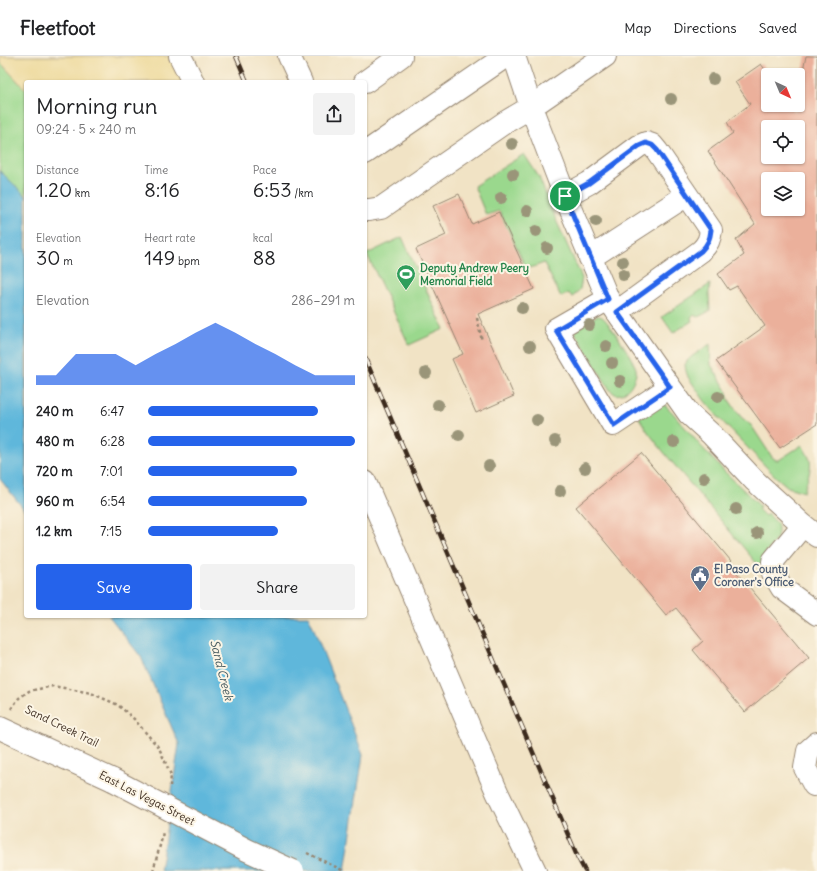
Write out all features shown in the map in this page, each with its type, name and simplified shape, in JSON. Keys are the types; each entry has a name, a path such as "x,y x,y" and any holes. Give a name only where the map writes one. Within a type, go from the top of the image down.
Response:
{"street":[{"path":"180,56 192,80"},
{"path":"289,56 300,80"},
{"path":"367,81 401,56"},
{"path":"367,152 506,56"},
{"path":"514,56 531,107 565,196 590,258 612,306 689,414 712,435 755,481 810,530 773,561 773,572 782,588 817,614"},
{"path":"367,210 382,208 504,123 531,107 606,56"},
{"path":"565,196 589,183 639,146 646,143 652,145 657,150 711,230 710,239 707,246 701,251 612,306 556,330 614,425 670,387"},
{"path":"590,258 687,194"},
{"path":"367,487 494,784 535,871"},
{"name":"East Las Vegas Street","path":"5,719 113,780 247,850 292,871"},
{"path":"814,785 805,768 808,751 817,743"}],"path":[{"path":"477,318 482,340"},
{"name":"Sand Creek Trail","path":"5,719 19,698 29,691 53,686 91,693 118,705 134,718 159,748 171,775 169,789"},
{"path":"153,871 162,838 164,824"}],"green space":[{"path":"0,62 24,88 24,196 0,174"},
{"path":"524,154 539,177 556,220 582,278 580,289 572,297 569,293 561,297 544,263 526,268 500,212 486,215 474,186"},
{"name":"Deputy Andrew Peery Memorial Field","path":"402,237 444,329 409,345 367,254"},
{"path":"710,284 710,311 698,317 693,315 691,318 692,321 673,333 662,317"},
{"path":"596,316 602,317 610,325 636,369 633,382 623,393 615,394 610,390 574,331"},
{"path":"710,344 711,365 726,389 729,400 741,417 751,425 772,457 779,460 802,445 810,460 810,472 804,492 788,487 775,476 720,419 704,400 688,377 685,365 687,361"},
{"path":"660,404 666,406 672,412 722,469 760,506 758,509 765,516 768,514 777,523 777,538 765,554 763,565 758,565 662,450 639,418"}],"sand":[{"path":"0,56 193,56 203,80 24,80 24,88 0,62"}],"water":[{"path":"0,171 24,194 24,509 0,479"},
{"name":"Sand Creek","path":"111,618 309,618 363,755 345,871 160,871 179,744 141,657"}],"building":[{"path":"806,56 817,56 817,424 780,448 716,361 765,326 737,286 729,290 718,274 744,255 736,240 755,224 708,151 733,133 727,122 750,104 735,82 761,64 764,68 761,68 761,112 805,112 805,68 804,68"},
{"path":"459,194 472,224 499,212 534,289 478,314 514,396 476,413 452,359 463,354 416,249 446,235 433,206"},
{"name":"El Paso County Coroner's Office","path":"641,453 731,561 729,563 809,658 745,712 693,650 703,641 676,608 666,615 576,507"}],"railway":[{"path":"236,56 246,80"},
{"path":"367,363 578,858 585,871"}],"place":[{"name":"Deputy Andrew Peery Memorial Field","path":"406,291"},
{"name":"El Paso County Coroner's Office","path":"700,592"}],"route":[{"path":"646,143 652,145 657,150 711,230 710,239 707,246 617,312 670,387 614,425 556,330 608,299 565,196 589,183 639,146 646,143"}]}
